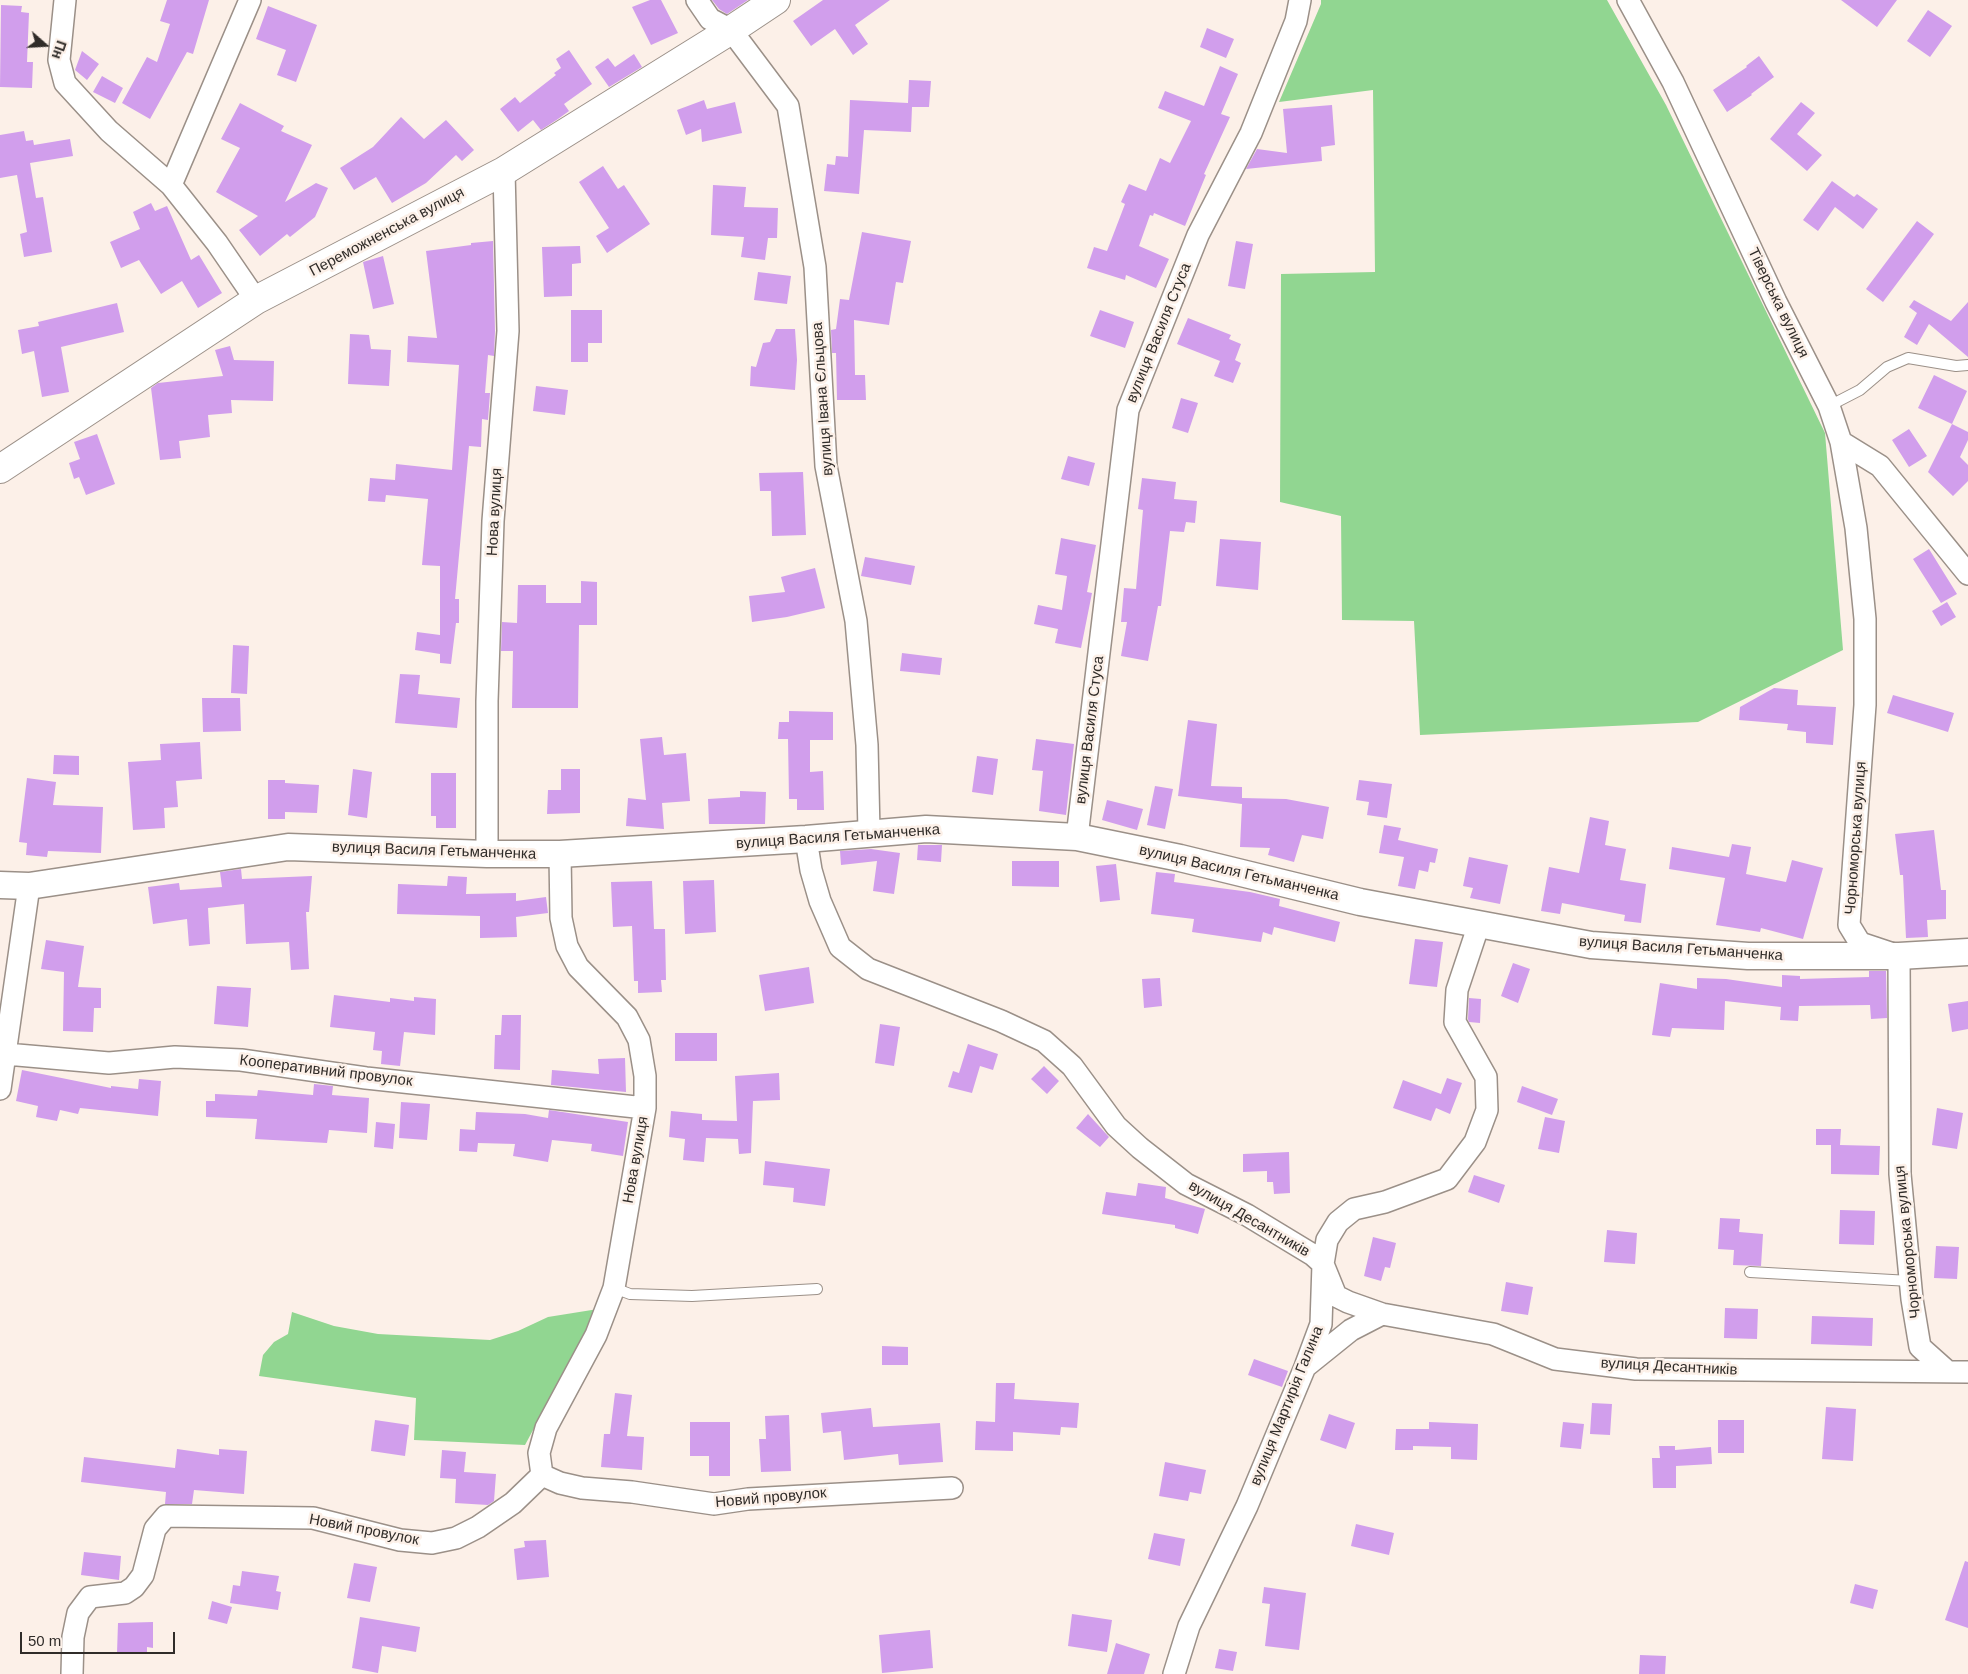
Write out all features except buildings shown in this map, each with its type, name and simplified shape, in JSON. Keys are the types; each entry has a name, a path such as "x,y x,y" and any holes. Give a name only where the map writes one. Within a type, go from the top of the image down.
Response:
{"main road":[{"name":"Переможненська вулиця","path":"0,468 256,300 504,171 776,0"}],"street":[{"path":"64,0 59,60 65,83 109,131 171,185 217,243 256,300"},
{"path":"171,185 250,0"},
{"name":"вулиця Івана Єльцова","path":"697,0 710,19 731,30 788,106 815,267 826,466 856,621 867,745 869,832"},
{"name":"вулиця Василя Стуса","path":"1077,837 1128,410 1198,235 1251,133 1296,21 1300,0"},
{"name":"Тіверська вулиця","path":"1628,0 1673,82 1776,302 1829,406 1840,442"},
{"name":"Нова вулиця","path":"487,854 487,701 493,521 508,331 504,171"},
{"path":"1840,442 1880,466 1968,574"},
{"name":"Чорноморська вулиця","path":"1840,442 1856,528 1865,619 1865,705 1849,925 1860,943 1899,956 1900,1174 1910,1281 1920,1347 1958,1372"},
{"name":"вулиця Василя Гетьманченка","path":"0,885 28,886 288,847 487,854 560,854 806,839 869,832 926,829 1077,837 1180,858 1360,902 1592,945 1748,956 1899,956 1968,952"},
{"name":"вулиця Десантників","path":"806,839 811,870 820,901 840,947 868,968 1001,1021 1044,1041 1072,1066 1116,1126 1140,1148 1186,1184 1281,1234 1323,1264 1336,1296 1382,1314 1493,1334 1555,1359 1636,1369 1958,1372"},
{"name":"Нова вулиця","path":"542,1475 539,1453 546,1428 596,1335 614,1288 646,1108 645,1076 639,1040 627,1017 578,967 567,946 561,918 560,854"},
{"path":"0,1089 28,886"},
{"name":"вулиця Мартирія Галина","path":"1174,1674 1189,1626 1247,1506 1306,1367 1321,1324 1323,1264 1327,1240 1338,1222 1354,1209 1385,1202 1447,1179 1475,1142 1487,1110 1486,1077 1455,1022 1457,990 1480,924"},
{"name":"Кооперативний провулок","path":"6,1054 109,1063 175,1056 240,1060 366,1078 646,1108"},
{"path":"1306,1367 1351,1330 1382,1314"},
{"name":"Новий провулок","path":"72,1674 73,1637 78,1613 90,1597 125,1593 134,1587 143,1575 155,1529 166,1516 313,1518 400,1540 432,1543 456,1538 478,1527 513,1503 542,1475 560,1483 582,1488 632,1492 714,1504 767,1497 952,1488"}],"lane":[{"path":"1829,406 1860,390 1887,367 1908,358 1956,366 1968,365"},
{"path":"1750,1272 1910,1281"},
{"path":"614,1288 630,1294 692,1296 817,1289"}],"green space":[{"path":"1321,0 1607,0 1666,105 1825,433 1843,650 1698,722 1420,735 1414,621 1342,620 1341,516 1280,502 1281,274 1375,272 1373,90 1279,102 1321,4"},
{"path":"598,1309 525,1445 414,1440 416,1398 259,1376 263,1355 274,1342 288,1334 292,1312 334,1326 378,1334 490,1340 518,1331 548,1317"}]}
